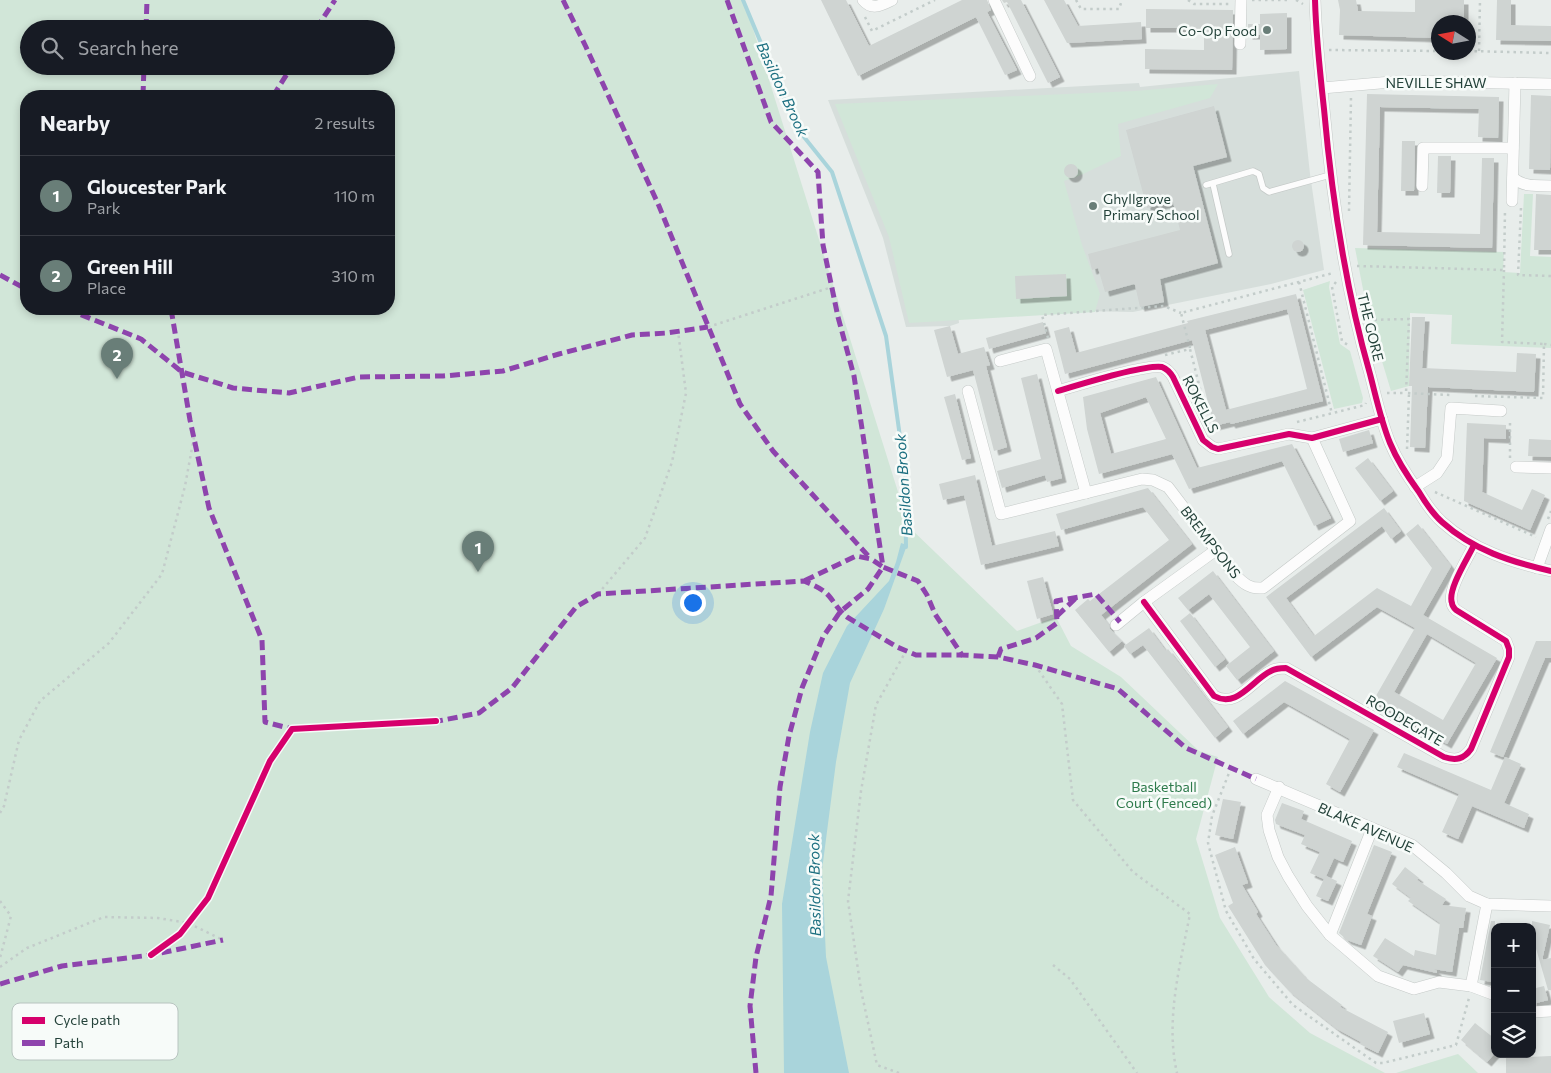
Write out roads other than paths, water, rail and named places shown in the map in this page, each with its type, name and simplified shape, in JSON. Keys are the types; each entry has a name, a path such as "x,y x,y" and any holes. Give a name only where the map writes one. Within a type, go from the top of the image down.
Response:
{"street":[{"path":"863,0 869,6 875,7 892,0"},
{"path":"994,0 1030,76"},
{"name":"THE GORE","path":"1315,0 1316,42 1330,175 1349,294 1390,444 1415,487 1441,521 1474,545 1504,559 1551,571"},
{"path":"1240,44 1241,2"},
{"name":"NEVILLE SHAW","path":"1322,88 1402,81 1551,84"},
{"path":"1510,205 1513,178 1515,83"},
{"path":"1422,186 1423,148 1513,148"},
{"path":"1513,178 1519,184 1551,186"},
{"path":"1000,361 1046,349 1086,493"},
{"name":"ROKELLS","path":"1058,391 1146,368 1164,368 1173,377 1203,440 1218,449 1289,434 1312,438 1382,419"},
{"name":"BREMPSONS","path":"968,391 1001,514 1142,479 1162,484 1168,487 1245,585 1255,589 1263,588 1350,521 1312,438"},
{"path":"1415,487 1437,473 1447,458 1451,408 1507,410"},
{"path":"1516,463 1551,468"},
{"path":"1537,568 1548,527"},
{"name":"ROODEGATE","path":"1144,602 1214,696 1219,699 1234,698 1270,671 1286,668 1444,757 1453,760 1467,755 1471,749 1509,658 1509,649 1506,641 1456,610 1451,603 1454,585 1474,545"},
{"path":"1116,625 1144,602 1216,550"},
{"name":"BLAKE AVENUE","path":"1256,779 1412,845 1446,873 1469,896 1487,904 1551,906"},
{"path":"1278,787 1267,816 1269,830 1278,857 1307,906 1330,935 1378,976 1414,989 1439,982 1471,986 1491,994"},
{"path":"1330,935 1372,829"},
{"path":"1471,986 1487,904"},
{"path":"1536,1012 1551,1012"}],"lane":[{"path":"1206,185 1253,171 1258,174 1263,188 1269,192 1330,175"},
{"path":"1213,184 1229,254"}],"water":[{"path":"901,543 907,545 884,609 850,683 836,762 822,870 826,957 849,1073 784,1073 782,904 810,732 823,673 847,626 889,581"}],"waterway":[{"name":"Basildon Brook","path":"743,0 800,132 832,172 886,336 905,473 906,547"}],"place":[{"name":"Co-Op Food","path":"1267,30"},
{"name":"Ghyllgrove Primary School","path":"1093,206"},
{"name":"Green Hill","path":"117,379"},
{"name":"Gloucester Park","path":"478,572"}],"park label":[{"name":"Basketball Court (Fenced)","path":"1164,794"}]}
